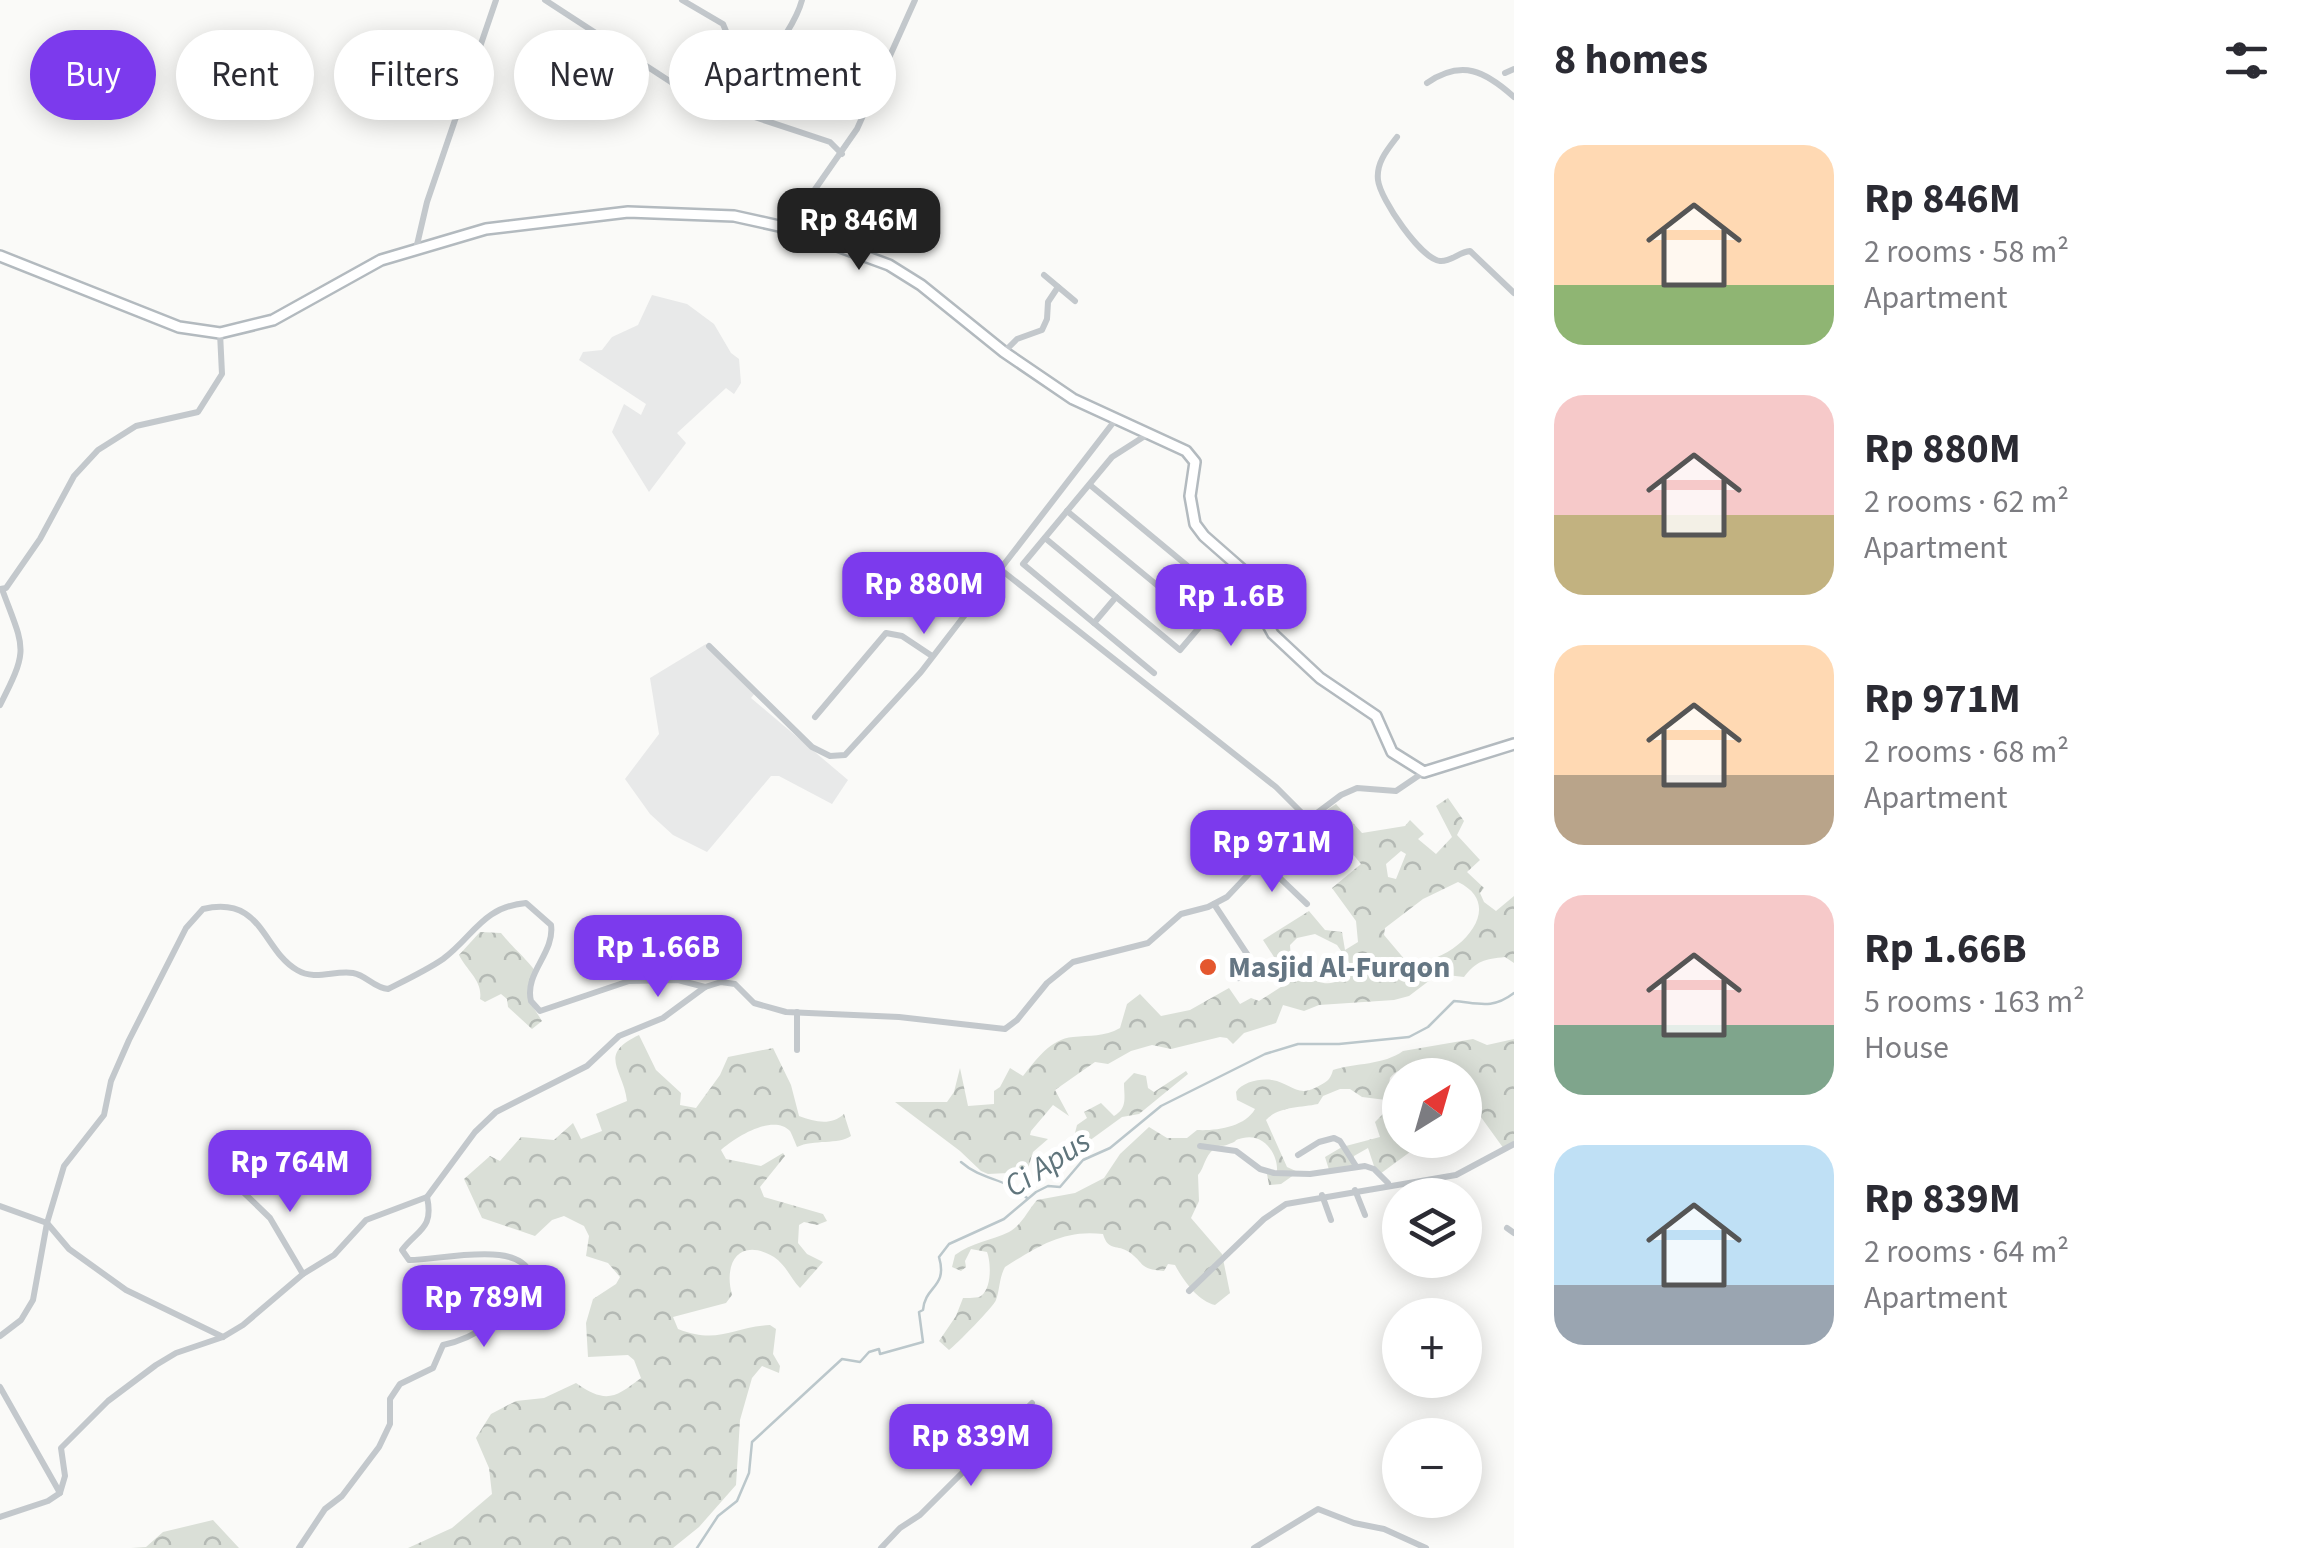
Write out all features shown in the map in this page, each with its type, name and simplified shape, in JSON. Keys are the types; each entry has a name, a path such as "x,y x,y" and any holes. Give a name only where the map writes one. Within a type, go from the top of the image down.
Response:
{"main road":[{"path":"0,256 179,326 220,333 273,320 349,275 416,249 486,229 628,212 734,216 788,228 889,265 1073,400 1186,451 1194,459 1190,504 1204,536 1245,572 1273,634 1337,691 1376,716 1397,756 1424,772 1514,744"}],"street":[{"path":"416,249 427,202 496,0"},
{"path":"545,0 669,82"},
{"path":"682,0 723,24 726,30"},
{"path":"785,30 802,0"},
{"path":"788,228 858,129 915,0"},
{"path":"1427,83 1459,68 1474,69 1514,96"},
{"path":"1505,73 1514,69"},
{"path":"767,120 830,142 842,154"},
{"path":"1397,137 1378,168 1385,203 1430,257 1443,261 1470,252 1512,287"},
{"path":"1044,275 1075,301"},
{"path":"1004,352 1017,339 1042,330 1048,302 1058,287"},
{"path":"0,705 23,650 1,589 6,588 40,539 74,476 98,450 136,426 198,412 222,374 220,333"},
{"path":"710,646 812,747 838,758 852,750 932,656 1116,419"},
{"path":"1150,434 1122,448 1023,564 1154,673"},
{"path":"1045,538 1180,650 1203,624 1225,597 1090,484"},
{"path":"1068,511 1203,624 1226,631 1241,613 1262,616"},
{"path":"1000,568 1276,787 1309,820"},
{"path":"1094,623 1116,597"},
{"path":"815,717 886,633 902,636 932,656"},
{"path":"0,1517 60,1493 65,1476 60,1451 64,1443 108,1401 156,1365 243,1325 303,1274 334,1255 366,1220 427,1197 475,1132 496,1112 587,1066 619,1036 663,1018 705,987 730,982 762,1007 797,1012 883,1016 1005,1029 1068,965 1148,942 1182,914 1214,904 1232,893 1289,834 1351,790 1396,791 1424,772"},
{"path":"1262,860 1307,904"},
{"path":"0,1336 21,1320 34,1300 48,1222 64,1166 104,1115 112,1081 129,1040 186,928 203,909 228,907 245,914 300,972 354,973 388,990 445,958 492,914 526,903 546,918 553,934 529,986 530,1001 540,1010 629,981 678,980 705,987"},
{"path":"1214,904 1249,956 1238,978"},
{"path":"797,1012 797,1050"},
{"path":"1298,1155 1334,1138 1340,1140 1356,1166"},
{"path":"1429,1178 1456,1174 1514,1144"},
{"path":"1200,1146 1236,1151 1260,1169 1274,1173 1310,1174 1356,1166 1372,1168 1382,1178"},
{"path":"1189,1291 1271,1213 1286,1204 1382,1185"},
{"path":"238,1187 270,1218 303,1274"},
{"path":"1354,1190 1364,1215"},
{"path":"1322,1195 1331,1220"},
{"path":"298,1548 325,1508 342,1496 378,1448 390,1424 390,1399 400,1384 432,1368 443,1345 474,1334 517,1303 532,1284 530,1273 511,1257 482,1254 409,1260 402,1250 424,1230 427,1197"},
{"path":"0,1206 48,1222 69,1249 126,1290 223,1337"},
{"path":"0,1387 60,1493"},
{"path":"881,1548 900,1528 920,1516 1032,1403"},
{"path":"1254,1548 1318,1509 1384,1529 1426,1548"}],"shaded area":[{"path":"652,295 687,304 714,324 731,353 739,359 741,383 734,394 726,388 677,433 686,443 649,492 612,432 624,404 641,415 646,404 579,360 583,352 602,350 612,337 638,325"},
{"path":"706,644 755,693 751,698 848,780 832,804 779,776 771,776 707,852 673,835 650,814 625,779 659,734 650,678"}],"green space":[{"path":"1448,798 1464,821 1457,835 1480,860 1467,872 1484,888 1480,893 1484,902 1496,911 1514,896 1514,963 1505,957 1498,958 1477,964 1464,977 1438,974 1409,996 1394,1000 1319,1005 1304,1011 1283,1005 1276,1023 1244,1033 1233,1044 1220,1037 1171,1049 1152,1045 1108,1064 1095,1062 1055,1090 1069,1116 1053,1105 1031,1131 1030,1135 1048,1139 1033,1152 1027,1172 981,1171 895,1102 947,1102 960,1068 968,1106 994,1104 994,1091 1010,1068 1023,1076 1057,1042 1120,1028 1127,1004 1140,994 1161,1016 1190,1010 1229,988 1240,1004 1251,998 1259,1001 1284,985 1269,963 1274,957 1263,940 1309,911 1325,930 1342,932 1345,950 1358,942 1356,921 1332,888 1361,864 1338,836 1306,824 1336,804 1362,833 1405,826 1410,820 1424,834 1418,839 1436,854 1452,837 1436,806","holes":["1401,851 1406,854 1396,879 1388,877 1386,864","1458,882 1473,894 1479,907 1476,921 1454,948 1422,962 1406,961 1384,935 1385,928 1423,899","1315,934 1337,945 1350,964 1345,974 1330,983 1305,974 1291,960 1290,945 1297,938"]},
{"path":"480,932 501,933 536,972 529,998 542,1021 532,1029 508,1007 501,994 485,1002 480,999 477,981 459,955"},
{"path":"639,1035 656,1070 681,1093 680,1105 696,1108 728,1057 773,1048 791,1085 799,1116 823,1122 844,1114 851,1136 797,1147 790,1131 783,1126 764,1126 721,1150 726,1159 761,1166 783,1153 785,1156 760,1187 764,1197 823,1214 827,1221 799,1225 798,1243 807,1254 823,1262 800,1288 774,1257 752,1250 743,1252 732,1263 732,1295 726,1303 673,1317 678,1329 692,1334 725,1334 770,1325 776,1329 773,1354 780,1366 779,1373 762,1366 752,1378 740,1420 736,1485 699,1527 673,1548 408,1548 452,1528 492,1494 489,1468 476,1438 491,1414 516,1401 544,1398 576,1383 595,1394 610,1396 641,1378 628,1355 588,1357 586,1323 593,1299 620,1277 608,1263 586,1256 589,1236 584,1226 564,1216 552,1220 535,1236 482,1218 464,1179 490,1156 500,1161 521,1137 554,1140 573,1123 581,1139 602,1131 596,1114 627,1101 616,1056 626,1042"},
{"path":"1473,1039 1487,1045 1514,1039 1514,1145 1504,1149 1482,1119 1482,1058 1388,1058 1403,1051"},
{"path":"1382,1060 1382,1100 1340,1089 1323,1096 1318,1104 1283,1110 1266,1120 1287,1167 1298,1172 1281,1184 1269,1185 1267,1174 1277,1171 1275,1158 1263,1141 1250,1137 1237,1140 1208,1155 1198,1175 1199,1201 1191,1218 1222,1254 1230,1293 1215,1305 1197,1295 1175,1265 1168,1264 1164,1271 1150,1269 1129,1252 1111,1245 1103,1234 1075,1234 1040,1246 1005,1267 996,1300 989,1310 949,1350 939,1341 963,1298 981,1296 989,1281 987,1252 971,1249 961,1271 952,1267 955,1255 1014,1229 1037,1200 1075,1193 1104,1178 1120,1154 1149,1127 1167,1138 1187,1138 1197,1130 1229,1127 1255,1109 1237,1100 1236,1092 1247,1083 1272,1080 1310,1090 1327,1081 1333,1070"},
{"path":"1186,1071 1188,1074 1139,1114 1122,1117 1089,1141 1075,1133 1077,1125 1087,1118 1084,1112 1101,1103 1114,1116 1118,1113 1124,1102 1124,1083 1134,1073 1146,1076 1148,1088 1154,1092"},
{"path":"1382,1115 1382,1158 1402,1158 1380,1174 1368,1148 1354,1156 1354,1169 1330,1173 1325,1157 1342,1147 1380,1137 1375,1122"},
{"path":"213,1520 239,1548 131,1548 146,1547 163,1532"}],"waterway":[{"name":"Ci Apus","path":"697,1548 718,1516 737,1501 749,1473 752,1442 842,1359 860,1362 869,1352 879,1349 880,1354 923,1342 919,1312 941,1275 939,1257 949,1244 1004,1219 1036,1192 1048,1186 1060,1187 1083,1160 1110,1148 1161,1106 1265,1054 1298,1044 1409,1037 1428,1027 1454,1001 1492,1004 1514,993"},
{"path":"961,1162 1027,1198"}],"place":[{"name":"Masjid Al-Furqon","path":"1208,967"}]}
